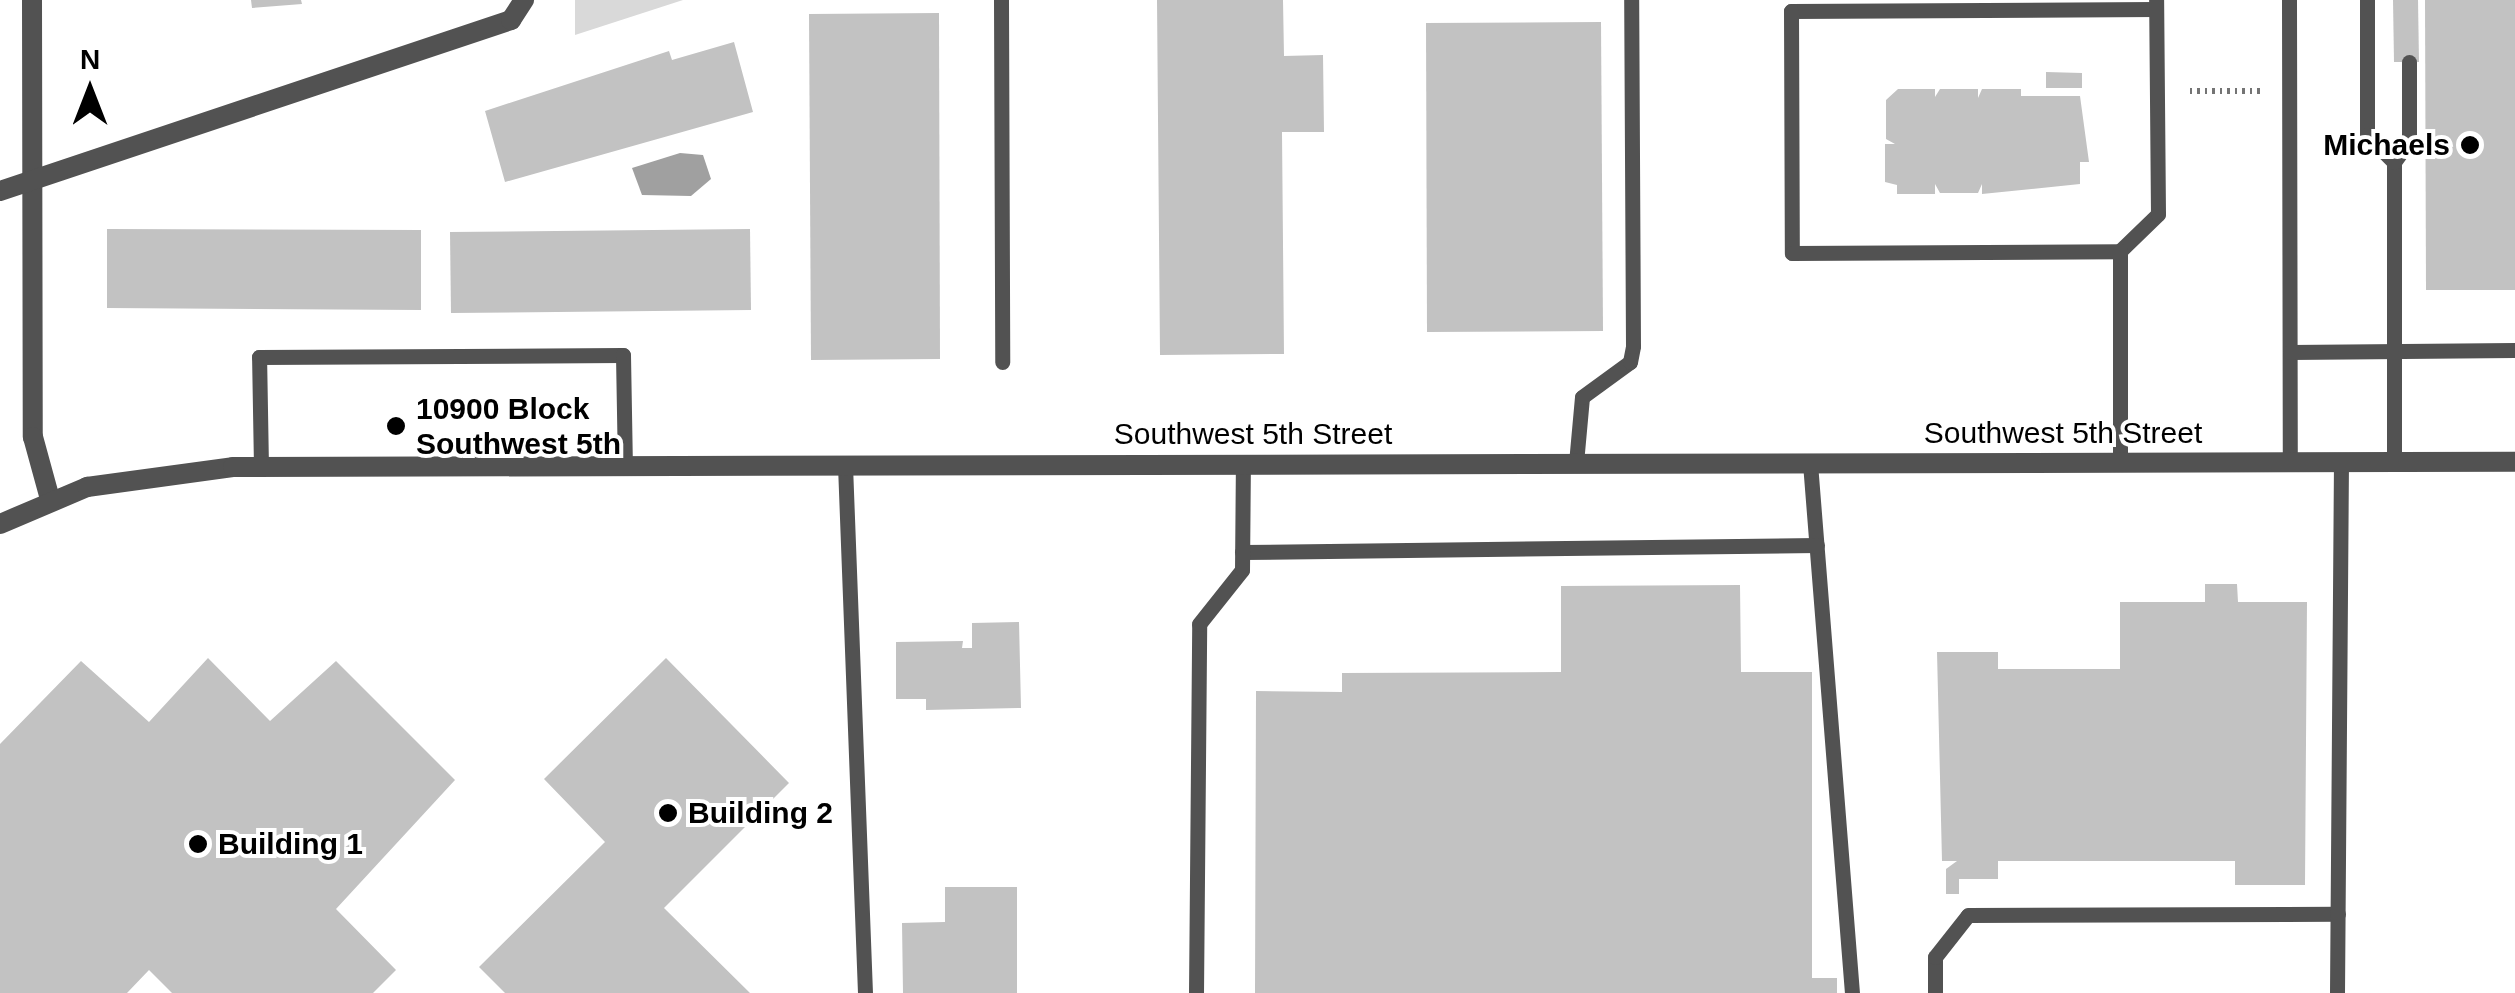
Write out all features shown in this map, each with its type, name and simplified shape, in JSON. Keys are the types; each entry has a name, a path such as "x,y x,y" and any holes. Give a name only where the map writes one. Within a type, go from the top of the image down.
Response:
{"street":[{"path":"32,0 33,437 50,500"},
{"path":"0,191 523,5"},
{"name":"Southwest 5th Street","path":"0,524 50,500 130,476 260,467 2515,462"}],"lane":[{"path":"1001,0 1002,362"},
{"path":"1576,464 1582,397 1630,362 1633,346 1631,0"},
{"path":"2289,0 2290,463"},
{"path":"2368,0 2368,135 2394,162"},
{"path":"2156,4 2158,214 2120,250 1792,253 1791,12 2156,4"},
{"path":"2394,463 2394,162 2410,141 2410,62"},
{"path":"2120,250 2120,463"},
{"path":"2290,352 2515,350"},
{"path":"260,467 259,357 489,356 623,356 625,466"},
{"path":"2338,993 2341,463"},
{"path":"1196,993 1198,624 1242,570 1243,464"},
{"path":"1810,464 1852,993"},
{"path":"845,465 865,993"},
{"path":"1242,552 1817,545"},
{"path":"1936,993 1935,956 1968,916 2338,914"}],"path":[{"path":"2190,91 2265,91"}],"shaded area":[{"path":"575,0 683,0 575,35"},
{"path":"680,153 703,155 711,179 691,196 642,195 632,168"}],"building":[{"path":"251,0 301,0 302,4 252,8"},
{"path":"1157,0 1283,0 1284,56 1323,55 1324,132 1282,132 1284,354 1160,355"},
{"path":"2393,0 2418,0 2419,62 2394,62"},
{"name":"Michaels","path":"2425,0 2515,0 2515,290 2426,290"},
{"path":"939,13 940,359 811,360 809,14"},
{"path":"1601,22 1603,331 1427,332 1426,23"},
{"path":"734,42 753,112 505,182 485,111 669,51 672,60"},
{"path":"2046,72 2082,73 2082,88 2046,88"},
{"path":"1898,89 1935,89 1935,97 1940,89 1978,89 1978,98 1982,89 2021,89 2021,96 2080,96 2089,162 2080,162 2080,184 1982,194 1982,184 1978,193 1940,193 1935,184 1935,194 1897,194 1897,185 1885,182 1885,144 1895,144 1886,139 1886,100"},
{"path":"107,229 421,230 421,310 107,308"},
{"path":"750,229 751,310 451,313 450,232"},
{"path":"2205,584 2237,584 2238,602 2307,602 2305,885 2235,885 2235,861 1998,861 1998,879 1959,879 1959,894 1946,894 1946,869 1957,861 1942,861 1937,652 1998,652 1998,669 2120,669 2120,602 2205,602"},
{"path":"1740,585 1741,672 1812,672 1812,978 1837,978 1837,993 1255,993 1256,691 1342,692 1342,673 1561,672 1561,586"},
{"path":"1019,622 1021,708 926,710 926,699 896,699 896,642 963,641 962,648 972,648 972,623"},
{"name":"Building 1","path":"208,658 270,721 336,661 455,780 336,909 396,970 373,993 172,993 149,970 127,993 0,993 0,744 81,661 149,722"},
{"name":"Building 2","path":"666,658 789,783 664,908 750,993 505,993 479,967 605,842 544,779"},
{"path":"945,887 1017,887 1017,993 903,993 902,923 945,922"}],"place":[{"name":"Michaels","path":"2470,145"},
{"name":"10900 Block Southwest 5th","path":"396,426"},
{"name":"Building 2","path":"668,813"},
{"name":"Building 1","path":"198,844"}]}
